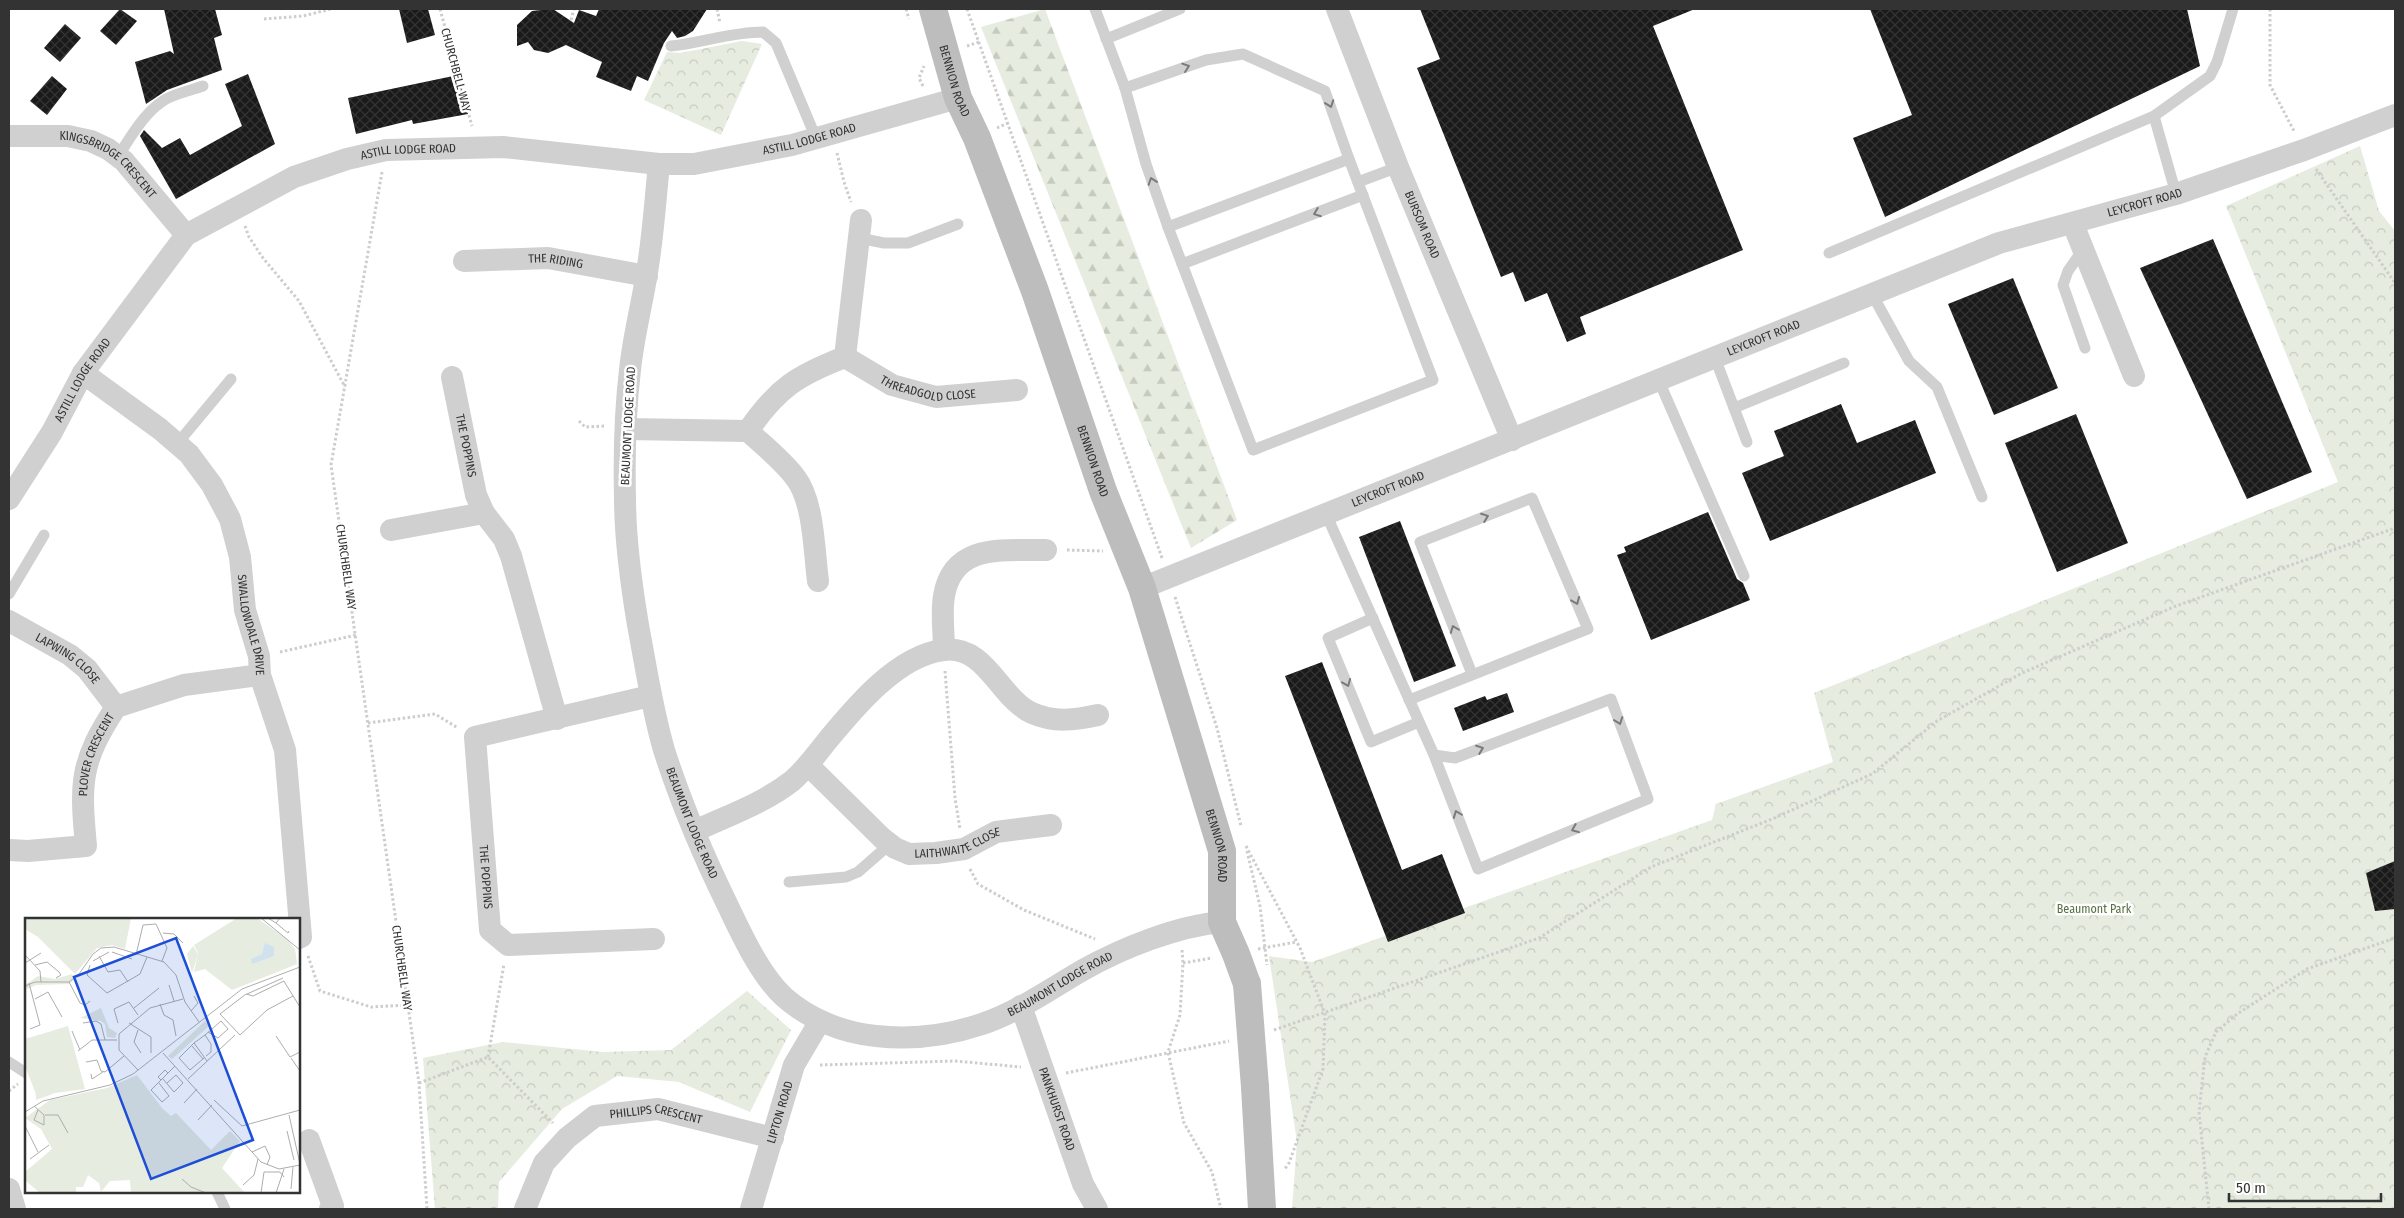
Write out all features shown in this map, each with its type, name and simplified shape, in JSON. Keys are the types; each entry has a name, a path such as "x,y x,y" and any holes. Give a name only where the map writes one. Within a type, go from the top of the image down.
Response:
{"street":[{"name":"BENNION ROAD","path":"932,9 958,98 977,138 1032,282 1103,491 1142,588 1234,848 1222,922"},
{"name":"BURSOM ROAD","path":"1337,9 1398,167 1512,440"},
{"name":"ASTILL LODGE ROAD","path":"12,487 83,373 186,235 294,177 347,159 386,150 503,147 659,164 694,164 792,145 958,98"},
{"name":"LEYCROFT ROAD","path":"1142,588 1999,243 2176,194 2304,150 2395,115"},
{"name":"KINGSBRIDGE CRESCENT","path":"9,136 68,136 91,141 118,156 186,235"},
{"name":"BEAUMONT LODGE ROAD","path":"659,164 646,276 630,372 626,429 625,497 627,550 650,696 680,798 712,873 748,946 782,995 820,1020 853,1032 877,1036 926,1036 985,1023 1021,1006 1087,968 1123,951 1193,925 1222,922"},
{"path":"2073,224 2134,376"},
{"path":"748,431 778,393 818,367 845,357 860,229"},
{"name":"THE RIDING","path":"464,261 548,258 646,276"},
{"name":"THREADGOLD CLOSE","path":"845,357 892,385 936,397 1017,390"},
{"name":"SWALLOWDALE DRIVE","path":"83,373 160,428 189,454 212,484 230,519 240,557 245,610 285,750 298,918"},
{"name":"THE POPPINS","path":"452,377 476,495 484,513 504,538 511,556 557,719"},
{"path":"626,429 748,431 795,477 803,490 807,504 818,582"},
{"path":"391,530 484,513"},
{"path":"944,650 943,598 947,582 956,568 966,558 982,552 1046,550"},
{"name":"LAPWING CLOSE","path":"9,621 70,656 87,668 116,706"},
{"path":"695,831 766,798 793,780 851,712 881,683 907,664 925,655 944,650 959,650 971,655 991,672 1015,701 1031,713 1052,719 1075,720 1098,715"},
{"name":"PLOVER CRESCENT","path":"9,850 28,851 86,846 82,799 84,772 98,735 116,706 184,685 260,666"},
{"path":"475,737 650,696"},
{"name":"THE POPPINS","path":"475,737 490,930 508,945"},
{"name":"LAITHWAITE CLOSE","path":"808,764 890,844 909,854 964,849 996,832 1051,825"},
{"path":"1222,922 1236,954 1257,978 1254,1087 1261,1205"},
{"path":"508,945 654,939"},
{"name":"PANKHURST ROAD","path":"1021,1006 1083,1184 1097,1209"},
{"name":"LIPTON ROAD","path":"751,1209 794,1065 820,1020"},
{"name":"PHILLIPS CRESCENT","path":"525,1209 544,1163 567,1138 596,1116 658,1109 773,1138"},
{"path":"309,1140 333,1206 330,1209"},
{"path":"9,1190 15,1209"}],"lane":[{"path":"1095,9 1125,88 1146,164 1168,227 1253,450 1433,380 1325,91 1244,54 1206,60 1125,88"},
{"path":"1106,39 1180,9"},
{"path":"1828,253 2154,116 2210,76 2218,62 2233,9"},
{"path":"671,46 694,44 714,37 763,32 776,43 824,135"},
{"path":"118,156 137,128 156,106 167,98 204,86"},
{"path":"2154,116 2176,194"},
{"path":"1168,227 1349,159"},
{"path":"1358,182 1398,167"},
{"path":"1182,264 1363,195"},
{"path":"860,229 884,243 908,243 958,224"},
{"path":"2084,248 2068,271 2063,285 2085,348"},
{"path":"1872,294 1909,361 1937,387 1982,497"},
{"path":"1715,358 1747,442"},
{"path":"1734,408 1844,363"},
{"path":"177,444 231,379"},
{"path":"1659,381 1744,576"},
{"path":"1409,700 1588,629 1532,498 1420,542 1472,674"},
{"path":"1326,514 1434,755 1478,869 1648,799 1611,699 1456,758 1434,755"},
{"path":"9,594 44,535"},
{"path":"1373,618 1328,638 1371,742 1419,722"},
{"path":"789,882 846,877 858,872 890,844"},
{"path":"9,1062 25,1072"},
{"path":"217,1193 225,1209"}],"path":[{"path":"264,19 303,16 331,9"},
{"name":"CHURCHBELL WAY","path":"440,9 472,129"},
{"path":"571,20 574,9"},
{"path":"967,9 1168,577 1217,728 1242,827"},
{"path":"824,135 844,182 860,229"},
{"name":"CHURCHBELL WAY","path":"386,150 331,465 419,1083 427,1209"},
{"path":"239,206 249,237 263,258 298,301 345,387"},
{"path":"579,421 585,427 604,426 626,429"},
{"path":"1271,1031 1325,1014 1539,938 1651,867 1772,819 1872,774 1937,721 2022,673 2176,606 2395,528"},
{"path":"1046,550 1127,552"},
{"path":"260,666 356,636"},
{"path":"944,650 955,798 968,865 978,884 1024,910 1123,951"},
{"path":"368,723 435,714 475,737"},
{"path":"1234,848 1244,836"},
{"path":"1234,848 1300,948 1325,1014 1323,1069 1289,1164 1261,1205"},
{"path":"1234,848 1260,906 1257,978"},
{"path":"1177,931 1183,964 1180,1015 1168,1052 1184,1123 1212,1172 1221,1209"},
{"path":"300,938 320,990 371,1007 408,1005"},
{"path":"2210,1209 2199,1112 2205,1057 2216,1032 2237,1014 2307,969 2395,938"},
{"path":"488,1057 508,945"},
{"path":"794,1065 955,1061 1044,1070 1064,1074 1234,1040"},
{"path":"419,1083 488,1057"},
{"path":"488,1057 567,1138"}],"green space":[{"path":"1045,9 1237,520 1191,548 981,27"},
{"path":"742,41 762,44 721,135 644,100 667,52 680,53"},
{"name":"Beaumont Park","path":"2360,146 2379,211 2395,231 2395,1209 1292,1209 1297,1142 1269,956 1312,962 1712,820 1716,804 1833,762 1814,693 2338,482 2226,206"},
{"path":"747,991 791,1030 750,1112 679,1082 617,1076 562,1109 499,1182 498,1209 435,1209 423,1058 503,1042 603,1052 671,1050"}],"building":[{"path":"120,9 137,21 116,45 100,31"},
{"path":"164,9 215,9 222,35 214,38 222,70 167,90 146,104 135,62 170,51 174,54"},
{"path":"399,9 428,9 435,35 407,43"},
{"path":"553,9 574,23 579,10 596,16 599,9 707,9 693,31 677,38 672,31 664,43 648,81 637,76 631,91 596,77 602,62 566,45 548,53 534,50 528,42 517,46 517,25 532,11"},
{"path":"1420,9 1695,9 1653,26 1743,250 1580,317 1586,334 1567,342 1547,293 1525,302 1513,272 1501,277 1417,68 1440,59"},
{"path":"1870,9 2187,9 2200,66 1885,217 1853,138 1912,115"},
{"path":"65,24 81,38 60,62 44,48"},
{"path":"248,74 275,144 176,199 140,136 144,130 162,148 180,138 190,155 242,126 225,84"},
{"path":"458,75 468,114 413,124 412,120 356,134 348,98"},
{"path":"52,76 67,89 47,115 30,101"},
{"path":"2213,239 2312,472 2247,499 2140,268"},
{"path":"2013,278 2058,388 1994,415 1948,304"},
{"path":"1841,404 1857,443 1915,420 1936,473 1770,541 1742,473 1784,456 1774,431"},
{"path":"2076,414 2128,543 2057,572 2005,443"},
{"path":"1708,512 1737,579 1743,583 1750,600 1651,640 1617,555 1626,552 1624,547"},
{"path":"1400,521 1456,666 1414,682 1359,537"},
{"path":"1322,662 1402,870 1442,854 1465,913 1388,942 1285,676"},
{"path":"1507,693 1514,712 1463,731 1454,708 1485,696 1487,700"},
{"path":"2395,861 2395,909 2375,911 2366,873"}]}
